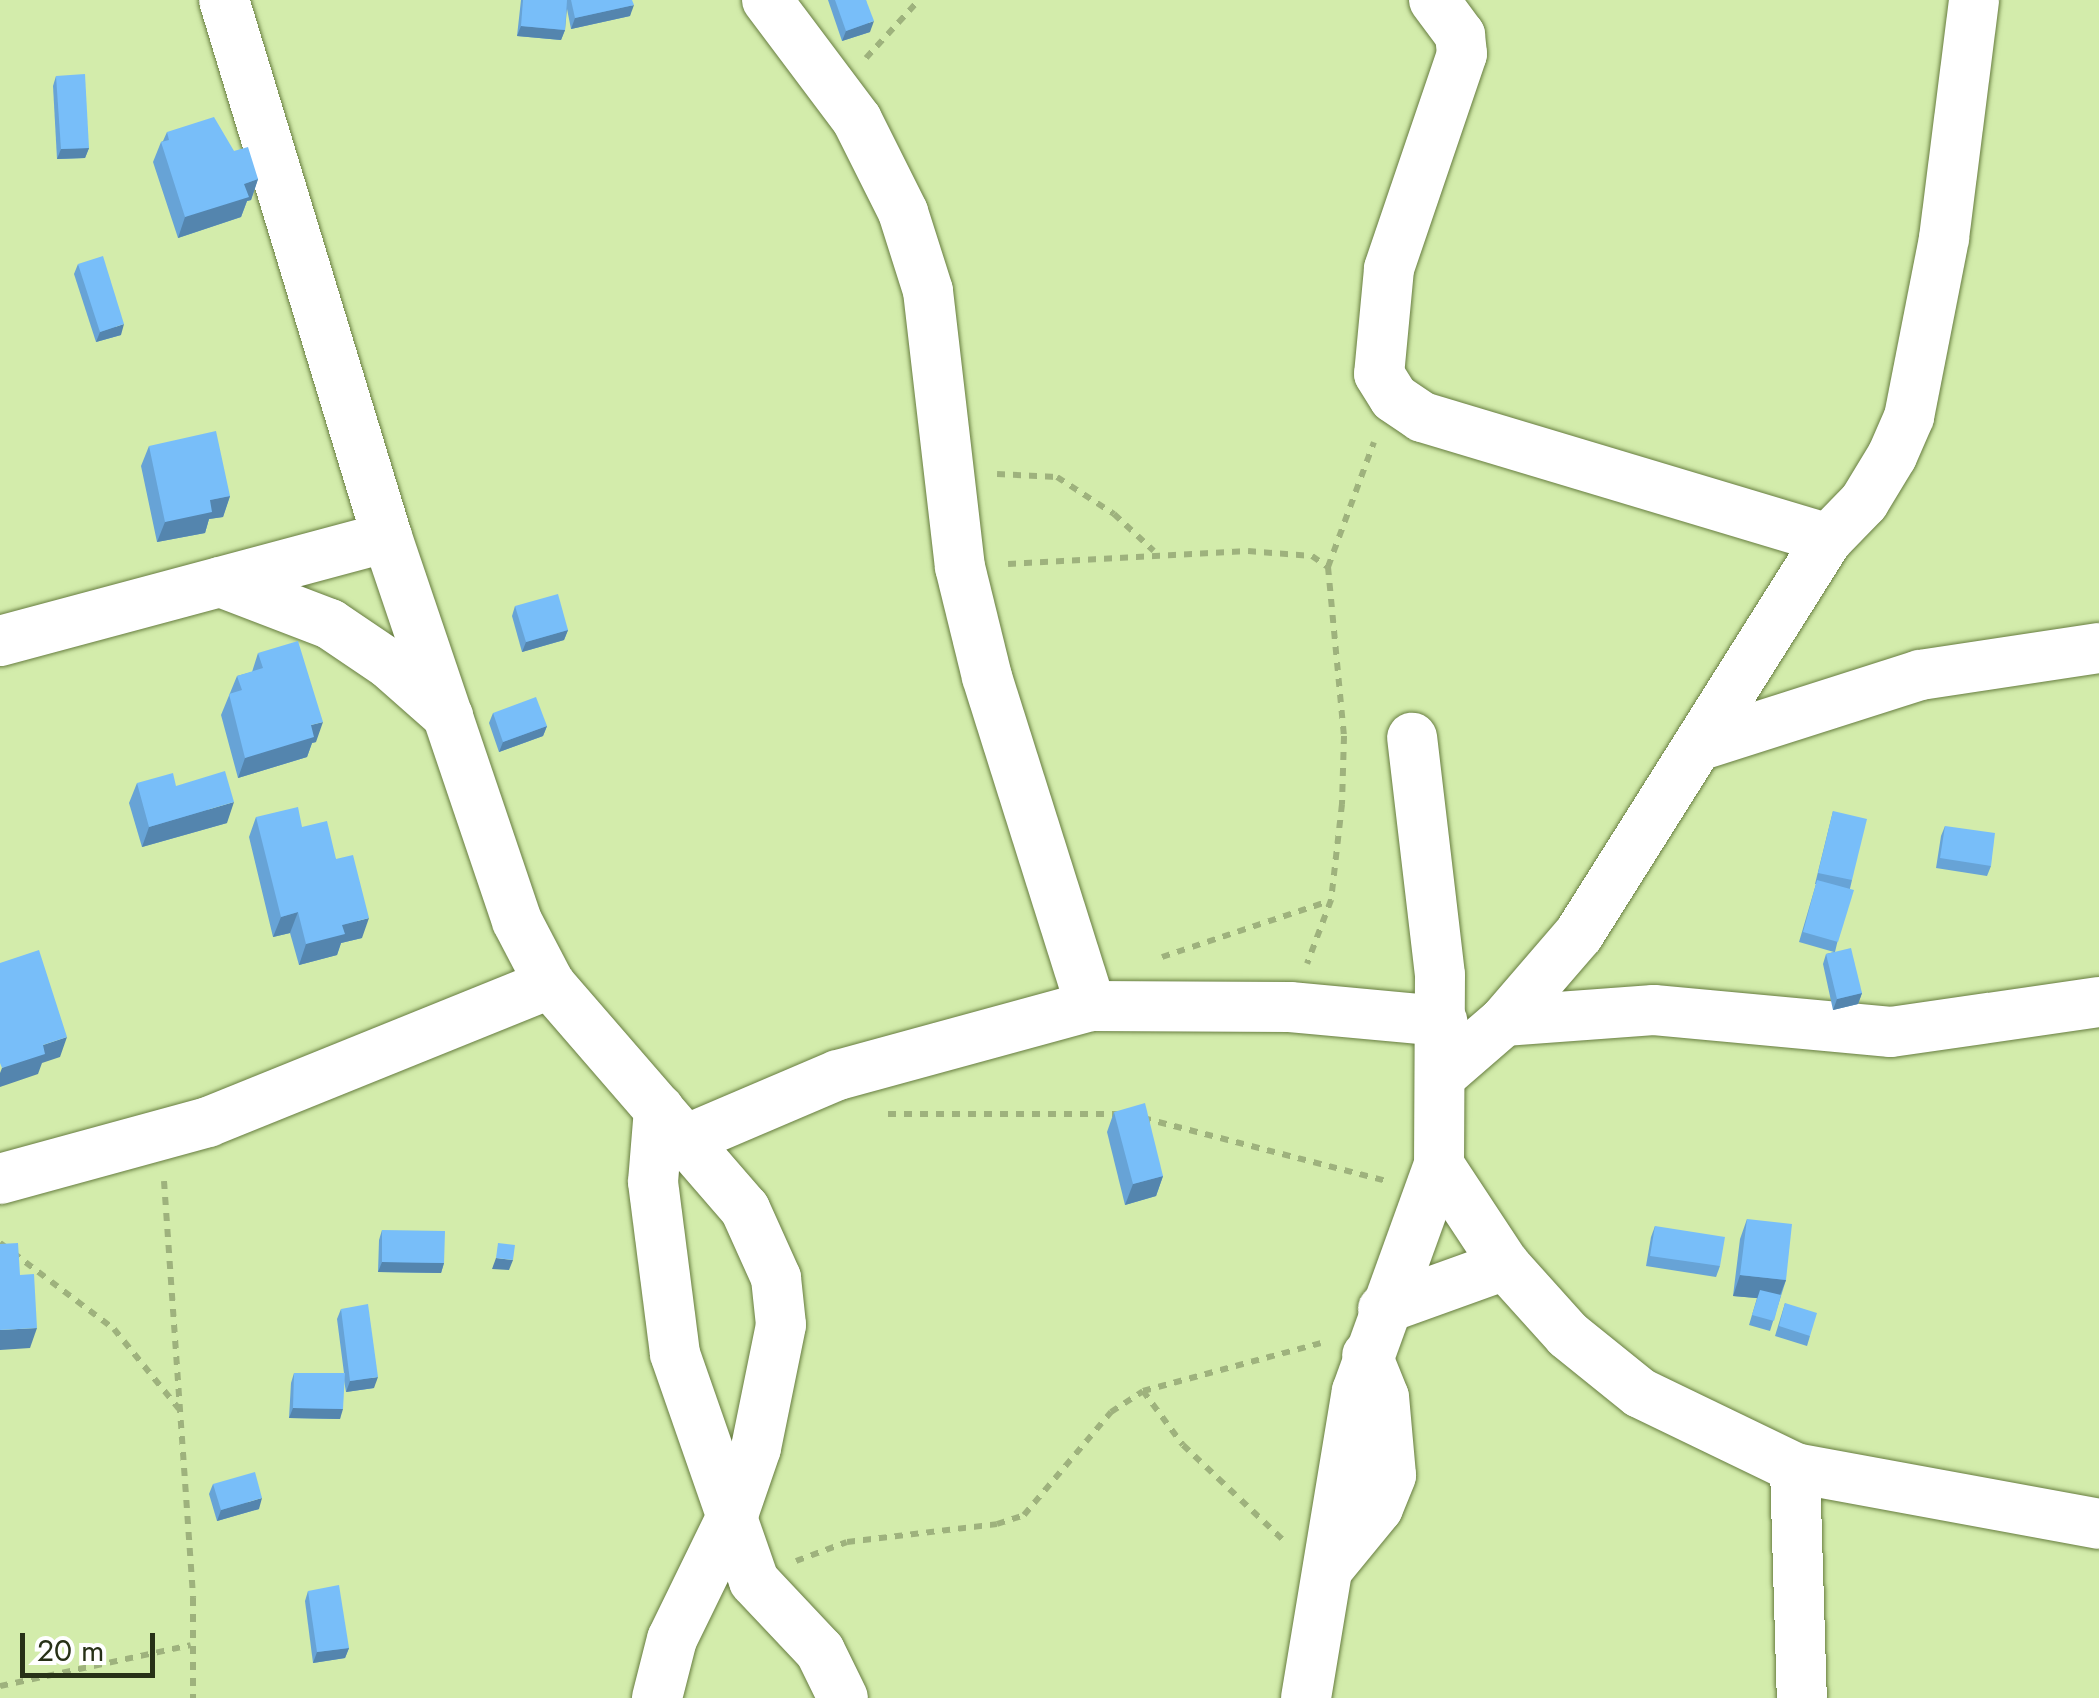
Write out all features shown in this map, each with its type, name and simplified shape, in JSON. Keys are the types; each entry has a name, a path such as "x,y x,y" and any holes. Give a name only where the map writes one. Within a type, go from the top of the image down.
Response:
{"street":[{"path":"224,0 387,537 517,921 550,984 745,1209 776,1278 781,1325 772,1385 734,1512 672,1639 657,1698"},
{"path":"767,0 837,90 904,212 928,291 960,567 987,677 1104,1004"},
{"path":"1434,0 1460,35 1462,54 1389,268 1379,374 1394,398 1422,416 1828,539"},
{"path":"1444,1074 1504,1021 1579,934 1704,744 1828,539 1864,502 1909,417 1944,238 1974,0"},
{"path":"0,641 387,537"},
{"path":"220,582 330,624 390,664 451,720"},
{"path":"1704,744 1920,675 2099,648"},
{"path":"1306,1698 1344,1448 1375,1332 1433,1178 1444,1074 1442,1021 1412,738"},
{"path":"0,1179 176,1131 550,984"},
{"path":"1504,1021 1654,1010 1891,1032 2099,1002"},
{"path":"671,1125 838,1075 1104,1004 1290,1006 1442,1021"},
{"path":"671,1125 653,1182 674,1354 734,1512 754,1582 820,1651 844,1695"},
{"path":"1433,1178 1568,1335 1640,1393 1795,1468 2099,1524"},
{"path":"1375,1332 1504,1265"},
{"path":"1795,1468 1802,1698"}],"path":[{"path":"837,90 919,0"},
{"path":"1290,1006 1330,900 1344,736 1328,568 1394,398"},
{"path":"947,479 1034,473 1058,478 1114,514 1154,552"},
{"path":"960,567 1154,552 1312,556 1328,568"},
{"path":"1104,1004 1142,969 1172,950 1330,900"},
{"path":"872,1115 1107,1112 1433,1178"},
{"path":"176,1131 164,1177 165,1252 180,1410 193,1698"},
{"path":"0,1242 114,1329 180,1410"},
{"path":"754,1582 847,1542 997,1524 1024,1515 1112,1412 1143,1390 1375,1332"},
{"path":"1143,1390 1183,1446 1286,1544"},
{"path":"0,1686 191,1645"}],"building":[{"path":"523,0 567,0 565,30 521,26"},
{"path":"571,0 632,0 634,5 575,18"},
{"path":"835,0 866,0 874,21 846,31"},
{"path":"85,74 89,148 61,149 56,76"},
{"path":"214,117 234,151 248,147 258,179 244,184 249,197 185,217 161,142 169,140 167,132"},
{"path":"103,256 124,324 100,332 78,264"},
{"path":"216,431 230,496 210,500 212,512 165,522 149,446"},
{"path":"558,594 568,630 526,642 515,606"},
{"path":"298,641 323,722 311,725 314,737 245,758 229,694 242,690 237,676 263,668 258,653"},
{"path":"536,697 547,726 503,742 493,713"},
{"path":"225,771 234,802 149,827 137,783 173,773 176,786"},
{"path":"298,807 302,827 327,821 336,859 353,855 369,918 342,925 345,934 306,944 298,912 281,917 256,817"},
{"path":"1833,811 1867,819 1852,880 1818,873"},
{"path":"1945,826 1995,833 1991,866 1940,858"},
{"path":"1817,880 1854,890 1838,942 1803,932"},
{"path":"1851,948 1862,993 1837,999 1826,954"},
{"path":"39,950 67,1037 43,1045 45,1054 2,1068 0,963"},
{"path":"1145,1103 1163,1176 1133,1184 1114,1112"},
{"path":"1747,1219 1792,1224 1786,1280 1740,1275"},
{"path":"1655,1226 1725,1237 1720,1266 1650,1256"},
{"path":"382,1230 445,1231 444,1263 382,1262"},
{"path":"18,1243 20,1275 34,1274 37,1328 0,1330 0,1244"},
{"path":"498,1243 515,1245 513,1260 496,1258"},
{"path":"1760,1290 1781,1295 1774,1321 1752,1315"},
{"path":"1785,1303 1817,1313 1810,1336 1779,1326"},
{"path":"368,1304 378,1377 350,1381 341,1309"},
{"path":"294,1373 345,1373 343,1409 293,1408"},
{"path":"255,1472 262,1498 221,1510 213,1484"},
{"path":"339,1585 349,1648 317,1652 308,1591"}]}
